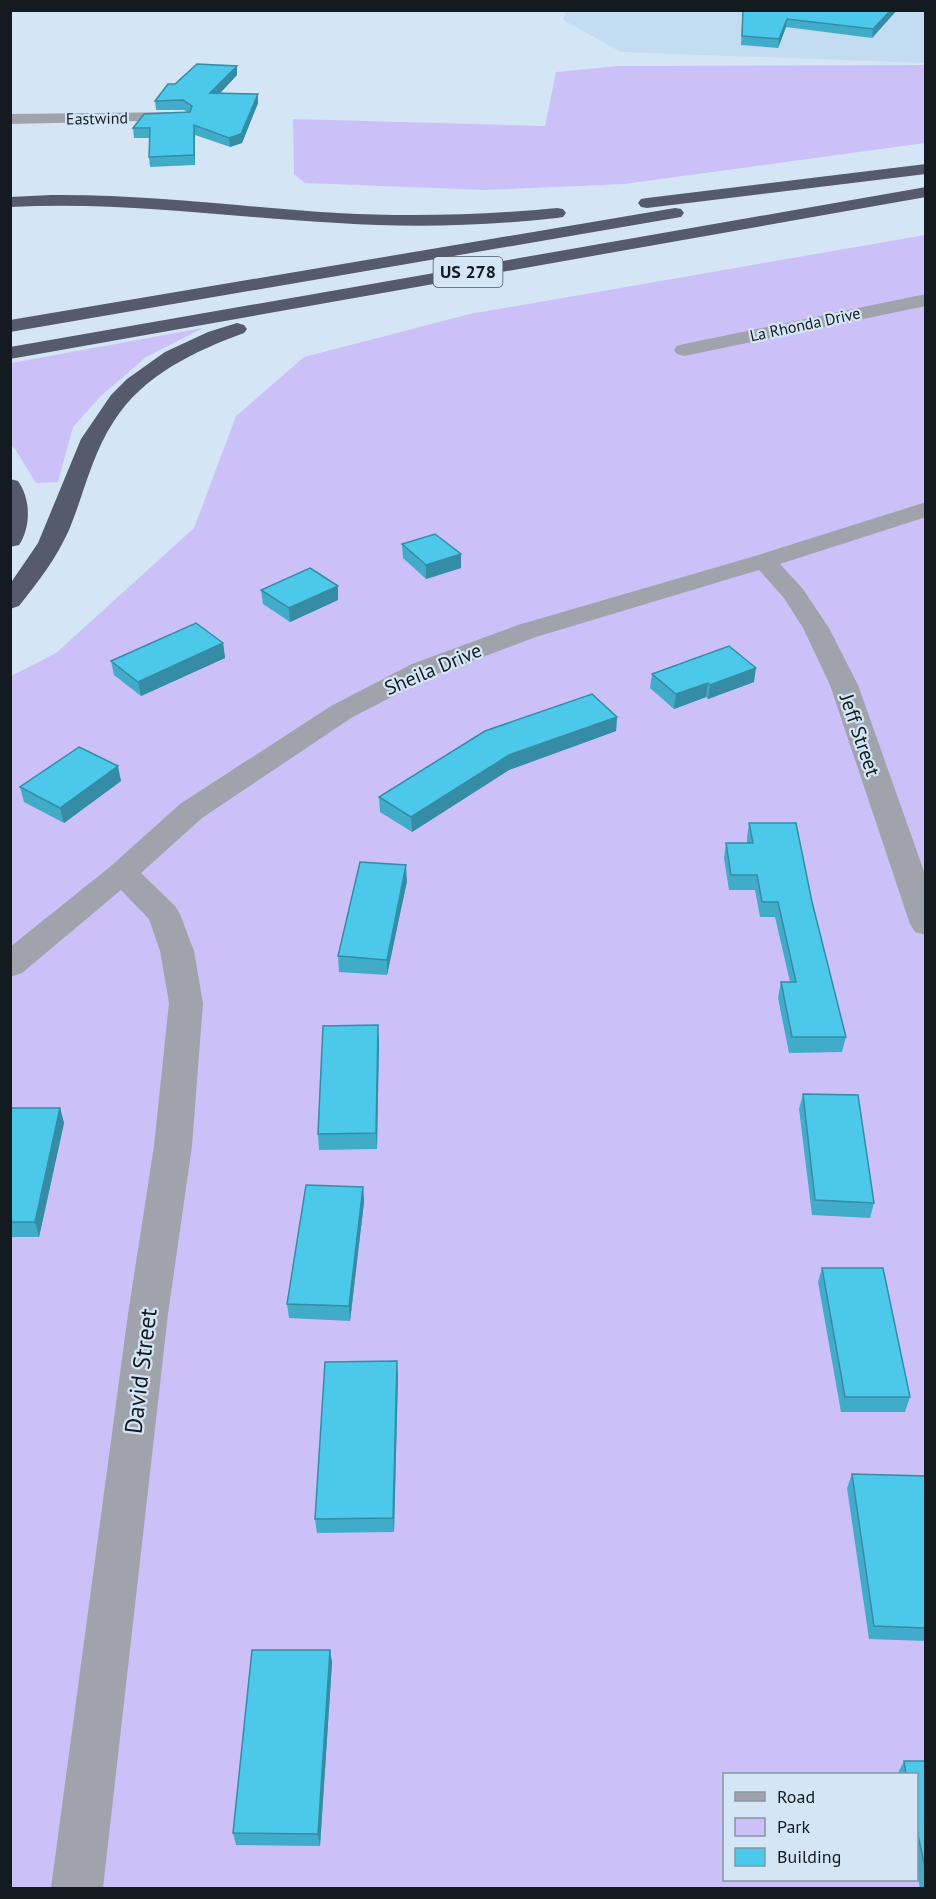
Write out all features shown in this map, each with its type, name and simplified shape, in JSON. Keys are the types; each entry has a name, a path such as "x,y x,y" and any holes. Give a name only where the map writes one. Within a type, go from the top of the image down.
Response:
{"highway":[{"path":"594,209 926,170"},
{"name":"US 278","path":"10,326 926,170"},
{"name":"US 278","path":"10,353 926,192"},
{"path":"10,202 115,199 184,203 340,218 396,219 526,216 572,212"},
{"path":"10,601 44,557 92,438 118,398 153,368 202,340 360,291"},
{"path":"10,486 16,507 15,532 10,540"}],"street":[{"name":"Eastwind","path":"10,119 183,117"},
{"name":"La Rhonda Drive","path":"684,350 926,300"},
{"name":"Sheila Drive","path":"10,965 122,873 191,811 341,712 422,670 528,631 764,561 926,508"},
{"name":"Jeff Street","path":"764,561 794,594 816,628 844,686 926,924"},
{"name":"David Street","path":"77,1888 148,1314 172,1146 186,1003 177,951 164,914 122,873"}],"shaded area":[{"path":"566,10 925,11 925,63 621,52 563,20"}],"green space":[{"path":"925,65 925,143 624,184 485,190 305,183 294,174 293,119 545,126 556,72 619,66"},
{"path":"925,235 925,1888 11,1888 11,676 56,653 194,528 236,416 304,357 470,314"},
{"path":"203,328 146,357 101,396 73,427 58,482 36,483 11,446 11,363"}],"building":[{"path":"743,10 891,10 873,29 787,19 779,39 742,36"},
{"path":"197,64 237,66 210,93 258,94 241,134 229,138 194,125 194,155 149,157 150,128 133,128 144,114 190,112 192,106 183,100 155,101 168,84 175,84"},
{"path":"435,534 461,554 426,565 402,544"},
{"path":"310,568 338,586 289,608 261,590"},
{"path":"196,623 223,643 138,682 111,661"},
{"path":"729,646 756,668 710,685 708,683 676,694 652,674"},
{"path":"592,694 617,717 509,755 411,817 379,797 485,731"},
{"path":"79,747 118,766 60,808 20,787"},
{"path":"749,823 796,823 812,902 846,1037 792,1037 781,982 796,982 778,902 762,902 757,875 731,875 726,843 753,843"},
{"path":"360,862 406,865 387,960 338,956"},
{"path":"378,1025 376,1133 318,1134 323,1026"},
{"path":"803,1094 858,1095 874,1203 815,1200"},
{"path":"10,1108 60,1108 35,1222 10,1222"},
{"path":"306,1185 363,1187 349,1306 287,1304"},
{"path":"822,1268 883,1268 910,1397 845,1397"},
{"path":"397,1361 393,1518 315,1519 325,1362"},
{"path":"852,1474 925,1476 926,1628 874,1626"},
{"path":"252,1650 330,1650 318,1834 233,1833"},
{"path":"904,1761 926,1761 926,1872 918,1835 918,1773 906,1773"}]}
